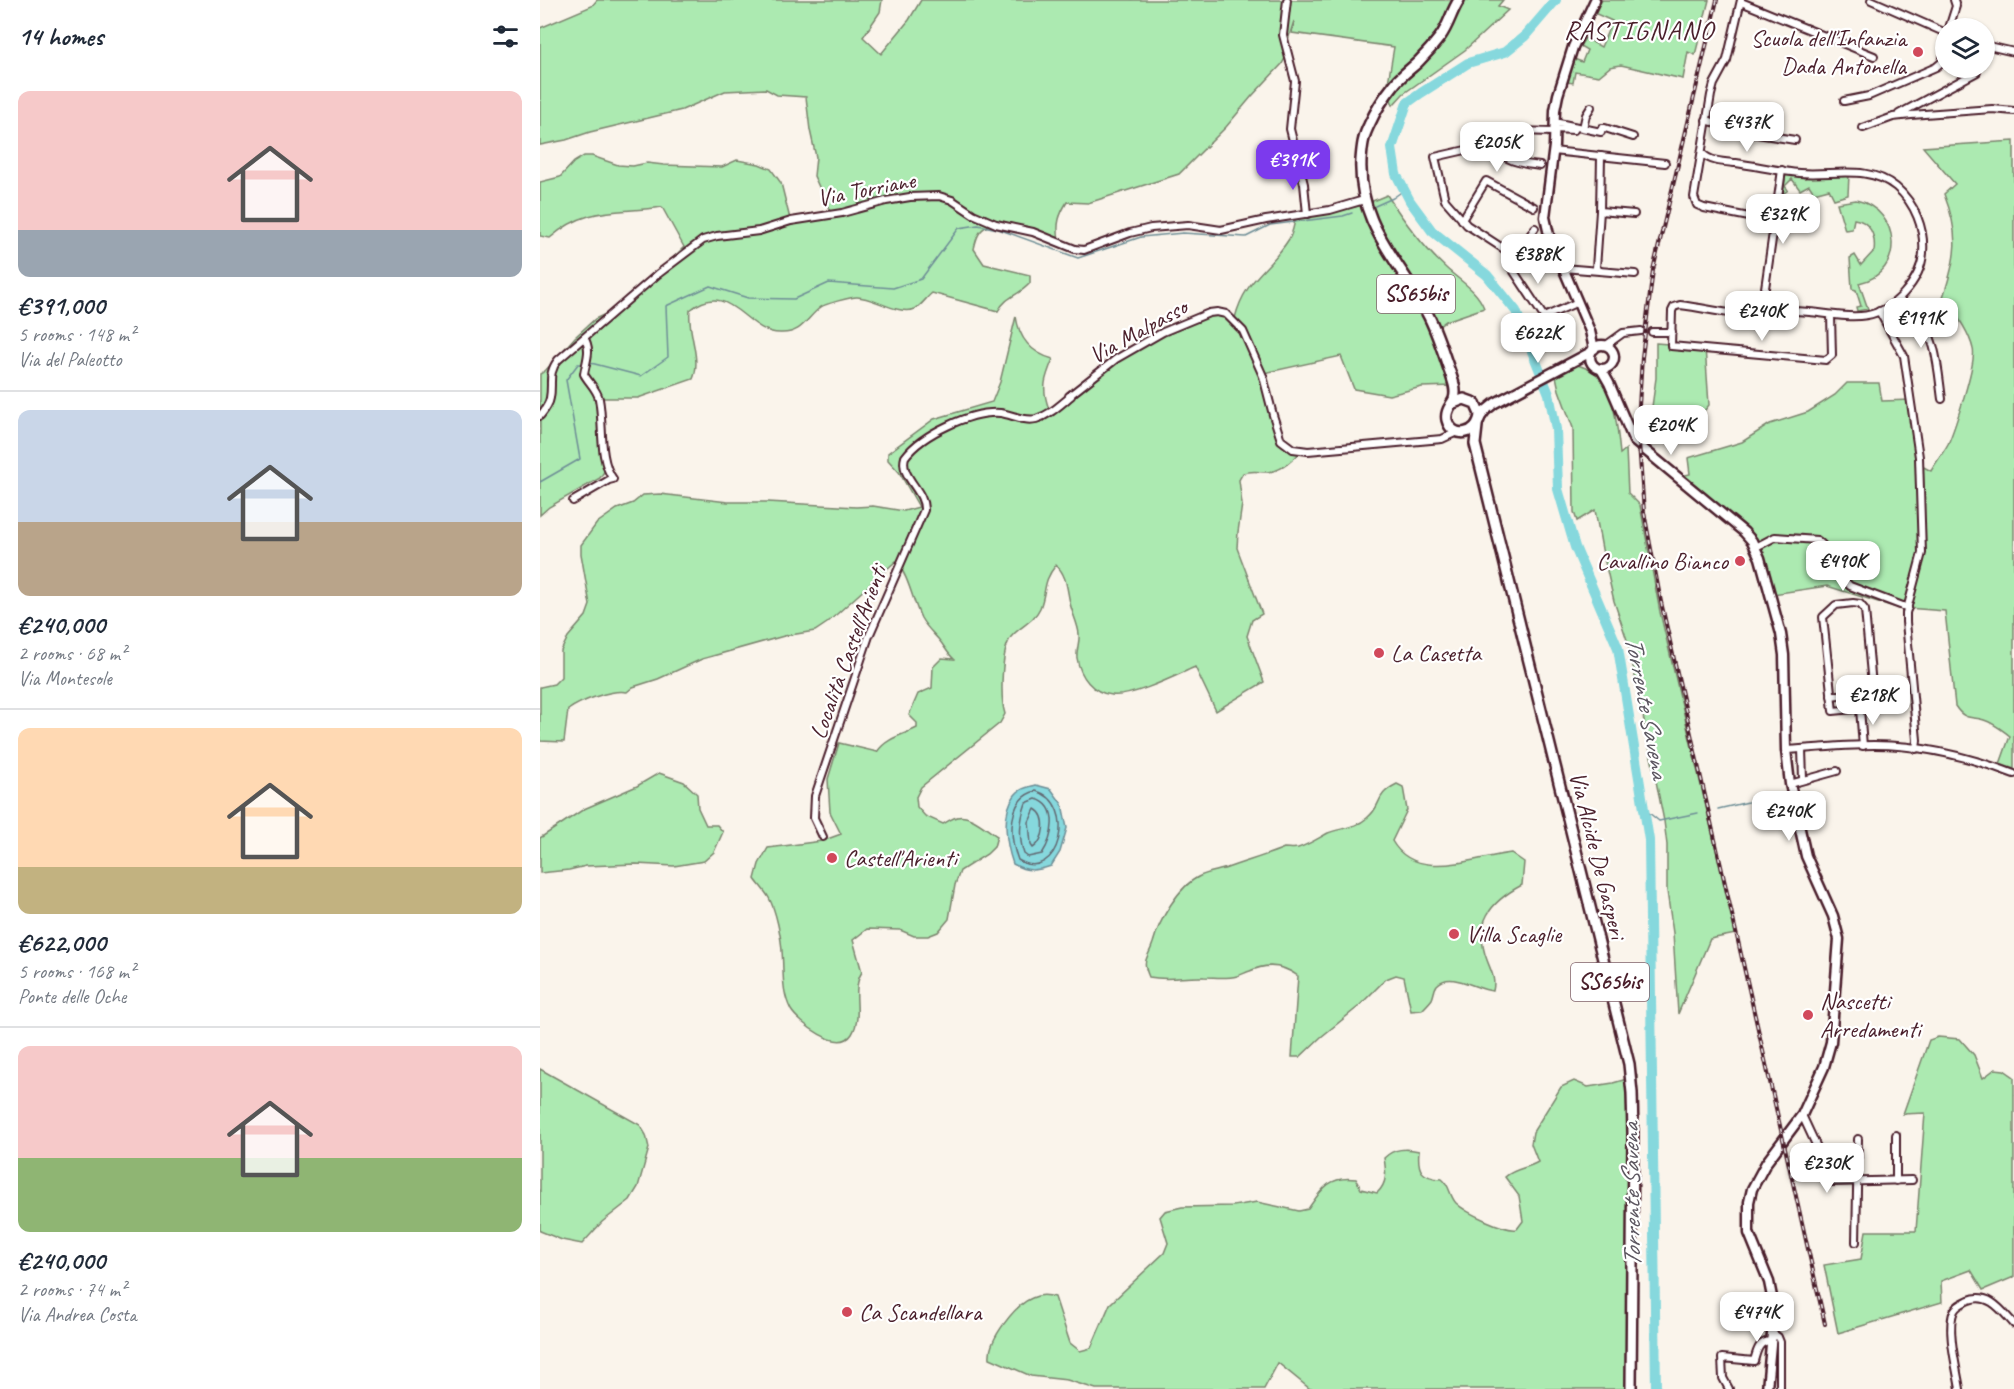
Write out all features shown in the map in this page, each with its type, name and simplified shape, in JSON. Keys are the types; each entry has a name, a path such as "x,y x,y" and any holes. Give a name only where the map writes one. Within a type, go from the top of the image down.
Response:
{"main road":[{"path":"1595,0 1582,24 1568,60 1556,103 1553,151 1545,167 1539,208 1540,227 1563,268 1598,348"},
{"name":"SS65bis","path":"1449,424 1447,414 1455,392 1454,383 1428,315 1391,258 1364,204 1361,170 1362,146 1368,126 1393,85 1419,61 1442,34 1456,2"},
{"path":"1592,364 1590,358 1598,348"},
{"path":"1461,432 1471,431 1485,411 1495,403 1598,348 1611,350 1613,355 1612,361 1605,368"},
{"path":"1574,360 1605,368"},
{"path":"1605,368 1609,383 1634,441 1744,532 1756,547 1766,575 1781,634 1784,655 1786,750 1790,784 1806,856 1833,916 1839,939 1831,1042 1824,1067 1802,1115 1766,1163 1752,1189 1749,1202 1749,1233 1769,1282 1772,1297 1767,1389"},
{"path":"1454,383 1471,402"},
{"path":"1451,404 1460,399 1485,405 1495,403"},
{"name":"SS65bis","path":"1471,402 1479,410 1479,422"},
{"name":"Via Alcide De Gasperi","path":"1479,422 1475,444 1629,1064 1633,1123 1631,1389"},
{"path":"1449,424 1471,437 1475,444"}],"street":[{"path":"1287,0 1283,35 1295,81 1290,129 1304,183 1308,214"},
{"path":"1871,0 1935,28"},
{"path":"1952,18 1956,6 1954,0"},
{"path":"1774,222 1704,208 1697,205 1694,197 1714,84 1728,60 1741,1 1874,56"},
{"path":"1995,48 2014,52"},
{"path":"1844,102 1869,96 1935,67"},
{"path":"1863,128 1893,117 1966,78"},
{"path":"1580,128 1591,107"},
{"path":"1893,117 1957,110 2014,111"},
{"path":"1706,120 1751,133 1795,140"},
{"path":"1510,254 1467,225 1445,200 1435,157 1492,144 1516,131 1574,125 1601,132 1602,128 1605,128 1633,136"},
{"path":"1492,144 1500,154 1521,164 1545,167"},
{"path":"1553,151 1665,163"},
{"path":"1702,153 1710,158 1723,161 1782,170 1810,173 1864,172 1889,182 1902,193 1918,217 1923,248 1922,261 1915,278 1899,299 1879,311 1857,317 1788,311 1754,317 1680,305 1672,311 1671,346 1827,360 1832,355 1833,349 1831,315"},
{"path":"1600,271 1596,268 1601,156"},
{"path":"1761,316 1782,170"},
{"path":"1462,220 1486,181 1539,208"},
{"name":"Via Torriane","path":"540,416 550,400 549,376 553,366 658,274 703,240 717,236 759,231 791,221 842,213 886,201 939,196 952,200 973,214 996,224 1033,232 1075,249 1084,250 1130,233 1151,228 1188,225 1221,230 1364,204"},
{"path":"1600,211 1634,214"},
{"path":"1510,254 1521,249 1540,227"},
{"path":"1510,254 1511,267 1544,317 1578,302"},
{"path":"1563,268 1635,274"},
{"path":"1899,299 1916,314 1927,331 1935,354 1942,399"},
{"path":"1879,311 1904,356 1919,457 1922,553 1906,622 1916,749"},
{"name":"Via Malpasso","path":"1063,398 1071,396 1116,359 1163,332 1209,313 1217,312 1228,316 1243,331 1263,376 1278,434 1288,446 1308,451 1436,439 1461,432"},
{"path":"1598,348 1623,333 1633,330 1641,331"},
{"path":"1652,332 1672,332"},
{"path":"573,501 613,479 609,474 606,458 599,399 584,374 588,345 584,338"},
{"name":"Località Castell'Arienti","path":"822,837 814,818 815,796 869,636 924,510 923,498 905,471 904,457 931,435 961,421 994,413 1036,419 1050,413 1071,396"},
{"path":"1436,439 1449,432 1449,424"},
{"path":"1756,547 1775,537 1817,540 1823,544 1842,579 1850,586 1908,608"},
{"path":"1860,604 1864,610 1871,691 1874,707 1833,711 1822,617 1836,605 1860,604"},
{"path":"1831,696 1871,691"},
{"path":"1860,709 1863,746"},
{"path":"1786,750 1863,746 1916,749 1982,762 2014,774"},
{"path":"1802,749 1803,779"},
{"path":"1790,784 1837,771"},
{"path":"1802,1115 1823,1160 1826,1179 1830,1182 1912,1180"},
{"path":"1896,1135 1896,1181"},
{"path":"1856,1242 1858,1139"},
{"path":"1960,1389 1952,1327 1953,1313 1958,1306 1973,1299 1985,1299 1995,1304 2014,1324"},
{"path":"1729,1389 1723,1378 1722,1358 1754,1360 1759,1346 1771,1337 1778,1337 1780,1342 1780,1389"}],"green space":[{"path":"597,0 882,0 880,12 863,37 881,54 909,20 921,0 1503,0 1498,6 1508,10 1465,50 1403,94 1393,105 1387,89 1394,47 1292,33 1294,21 1287,43 1287,54 1282,64 1226,127 1179,174 1088,203 1067,202 1059,220 1059,239 1003,225 988,226 982,230 974,249 984,264 1030,275 1030,283 1005,302 998,311 932,293 917,308 909,310 901,310 854,297 823,306 799,328 788,333 780,333 768,331 757,325 727,303 716,300 704,302 690,310 690,327 696,362 693,379 638,398 600,398 607,467 600,478 549,507 540,515 540,374 595,319 612,311 662,269 684,247 662,207 590,216 564,227 550,238 540,236 540,182 560,177 574,162 584,156 592,156 618,165 633,166 647,163 722,167 737,160 771,169 781,183 790,219 811,214 831,213 814,176 816,157 806,97 777,95 766,89 725,91 682,110 540,145 540,28 592,6"},
{"path":"1602,0 1709,0 1695,55 1688,52 1683,79 1621,65 1610,67 1599,76 1575,72 1573,83 1567,82 1574,59 1582,62 1587,50 1580,46 1585,38 1601,47 1612,21 1594,13"},
{"path":"2014,141 2014,769 2000,764 2010,736 1988,721 1965,716 1955,706 1945,611 1894,607 1827,586 1773,594 1751,541 1681,476 1690,474 1688,458 1742,442 1770,424 1808,412 1835,395 1847,383 1879,383 1882,401 1911,400 1920,465 1931,471 1951,436 1972,367 1973,349 1957,315 1943,297 1955,246 1953,222 1944,194 1955,184 1923,147"},
{"path":"1786,173 1805,178 1806,176 1849,175 1848,195 1834,199 1829,189 1814,193 1809,185 1800,190 1792,179 1785,186 1788,190 1783,194"},
{"path":"1387,195 1422,243 1473,291 1484,308 1446,321 1434,330 1453,386 1422,387 1389,395 1354,389 1341,356 1264,373 1279,429 1286,441 1301,452 1277,470 1246,472 1239,480 1242,504 1237,548 1262,614 1252,620 1247,636 1264,682 1216,711 1195,667 1130,693 1112,695 1099,691 1088,682 1081,671 1077,655 1078,630 1064,578 1056,565 1049,576 1037,613 1011,637 1008,644 1002,675 1005,714 1000,723 921,787 916,797 917,807 925,816 943,824 962,816 977,822 997,836 994,847 960,871 949,919 938,932 928,936 914,936 900,930 867,929 853,940 862,972 857,987 857,1019 852,1034 838,1041 810,1029 795,1016 788,1003 784,989 781,938 776,917 772,903 755,879 759,864 768,848 822,841 841,834 830,812 828,779 839,743 877,752 890,740 917,728 917,723 909,715 918,694 932,688 933,667 942,658 954,659 921,618 907,581 896,561 815,631 784,636 702,659 658,679 633,687 627,692 613,692 588,700 568,710 564,742 540,741 540,687 554,684 561,677 561,651 568,637 586,616 590,605 581,545 597,523 643,495 660,494 728,502 873,506 904,511 919,507 899,472 888,460 888,453 934,419 992,402 1000,382 1016,316 1020,332 1027,344 1038,353 1053,359 1045,383 1045,395 1049,409 1108,363 1204,312 1235,318 1239,304 1251,284 1289,239 1296,216 1327,213 1363,205"},
{"path":"1856,200 1871,206 1882,216 1889,228 1892,242 1891,255 1885,267 1874,277 1859,283 1868,309 1857,311 1856,307 1861,306 1856,290 1852,289 1850,258 1855,255 1861,265 1874,251 1874,240 1871,230 1860,220 1854,219 1852,229 1845,230 1837,203"},
{"path":"1656,343 1705,347 1709,405 1705,410 1666,415 1651,414 1656,378"},
{"path":"1563,362 1579,365 1594,372 1602,380 1610,396 1620,454 1626,449 1628,493 1640,505 1660,612 1736,934 1710,939 1678,1014 1673,933 1667,891 1667,845 1664,821 1629,646 1614,601 1595,510 1577,521 1574,512 1573,428 1559,390 1554,367"},
{"path":"659,773 684,782 697,794 698,808 706,825 717,825 723,832 714,852 704,861 674,866 636,864 586,866 540,873 540,838 584,809 637,786"},
{"path":"1397,784 1403,787 1407,810 1392,841 1402,854 1416,861 1430,864 1463,862 1511,853 1524,862 1522,885 1493,906 1483,924 1483,947 1493,979 1493,991 1449,979 1437,985 1432,999 1422,1010 1411,1011 1404,977 1396,975 1386,979 1358,1007 1300,1057 1292,1057 1298,976 1292,972 1281,967 1269,966 1229,977 1164,979 1149,977 1145,963 1160,925 1170,905 1192,881 1203,875 1284,848 1298,848 1328,833 1358,824 1372,813 1381,796"},
{"path":"1938,1037 1960,1039 1974,1055 1983,1078 1995,1069 2004,1070 2014,1077 2014,1277 1983,1290 1971,1270 1941,1281 1942,1302 1838,1333 1824,1265 1861,1259 1866,1231 1916,1231 1925,1113 1903,1114 1929,1040"},
{"path":"540,1069 640,1125 646,1135 649,1148 638,1187 630,1200 602,1222 582,1244 562,1240 540,1231"},
{"path":"1637,1076 1631,1389 1310,1389 1278,1363 1264,1389 1096,1389 1067,1380 1031,1376 990,1358 993,1342 1011,1315 1025,1302 1041,1295 1055,1297 1070,1343 1080,1351 1091,1348 1110,1304 1164,1253 1168,1243 1160,1217 1165,1211 1182,1207 1233,1206 1257,1202 1299,1211 1308,1209 1327,1185 1347,1178 1356,1179 1361,1189 1377,1193 1385,1181 1384,1158 1396,1151 1405,1149 1419,1151 1419,1164 1422,1172 1430,1177 1442,1179 1456,1203 1461,1207 1495,1224 1517,1229 1523,1221 1519,1196 1505,1177 1538,1162 1531,1144 1533,1132 1561,1087 1574,1081 1588,1087"}],"water":[{"path":"1036,785 1051,789 1062,804 1067,828 1060,852 1051,866 1032,870 1013,864 1008,847 1006,819 1015,795 1022,789"}],"waterway":[{"name":"Torrente Savena","path":"1556,0 1525,36 1505,52 1468,63 1407,103 1392,148 1396,174 1410,201 1432,231 1487,275 1516,311 1549,394 1556,429 1558,489 1575,547 1618,648 1649,840 1656,1389"},
{"path":"1375,206 1404,190"},
{"path":"591,363 641,376 668,357 666,306 710,286 748,298 794,299 829,283 893,288 921,279 959,228 978,225 998,229 1078,258 1141,237 1183,233 1246,237 1270,225 1352,213"},
{"path":"540,482 580,459 566,380 578,364 581,364"},
{"path":"1718,809 1787,793"},
{"path":"1643,808 1659,821 1698,813"}],"railway":[{"path":"1717,0 1653,270 1642,357 1638,422 1644,512 1661,602 1825,1324"}],"place":[{"name":"Scuola dell'Infanzia Dada Antonella","path":"1918,52"},
{"name":"Cavallino Bianco","path":"1740,561"},
{"name":"La Casetta","path":"1379,653"},
{"name":"Castell'Arienti","path":"832,858"},
{"name":"Villa Scaglie","path":"1454,934"},
{"name":"Nascetti Arredamenti","path":"1808,1015"},
{"name":"Ca Scandellara","path":"847,1312"}],"district":[{"name":"RASTIGNANO","path":"1639,30"}]}
